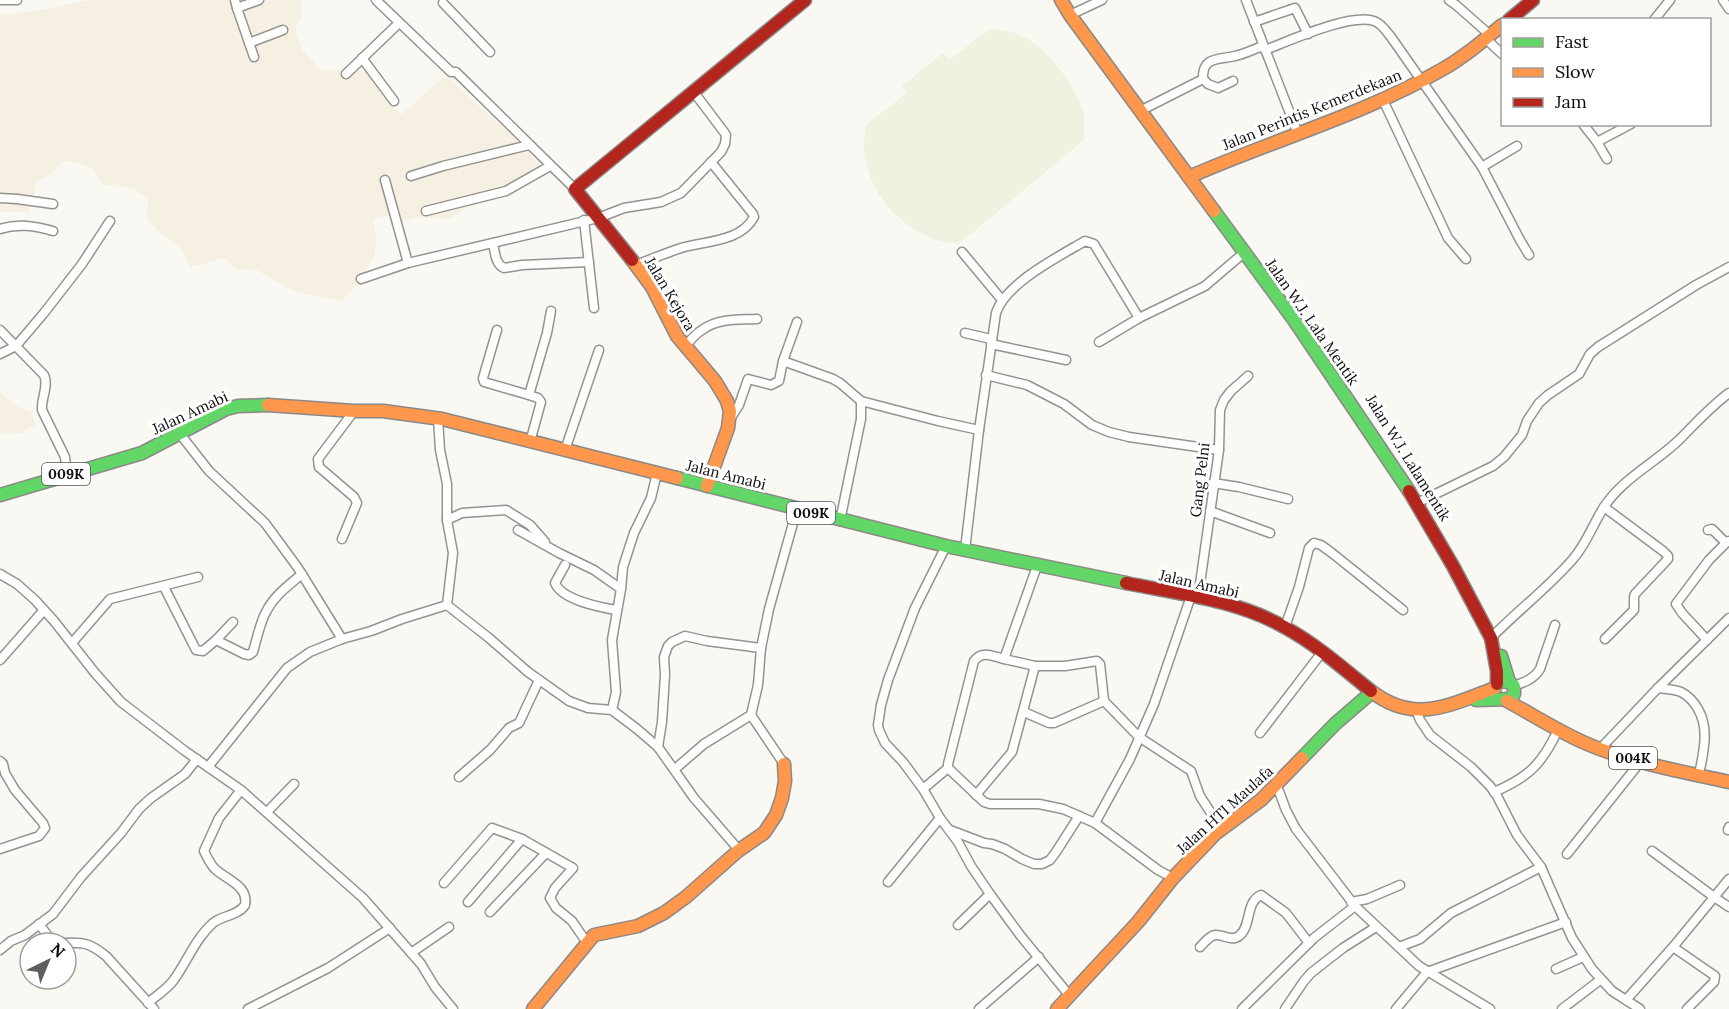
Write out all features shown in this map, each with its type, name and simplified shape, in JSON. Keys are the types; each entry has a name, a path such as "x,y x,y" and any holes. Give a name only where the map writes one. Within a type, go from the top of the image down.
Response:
{"main road":[{"path":"575,189 805,0"},
{"name":"Jalan W.J. Lala Mentik","path":"1062,0 1247,251 1404,482 1493,636 1497,671 1505,690"},
{"path":"1068,0 1073,14"},
{"path":"1511,18 1533,0"},
{"name":"Jalan Perintis Kemerdekaan","path":"1195,180 1298,134 1383,100 1421,81 1444,69 1501,27"},
{"name":"Jalan Kejora","path":"575,189 652,287 672,328 724,397 730,419"},
{"name":"Jalan W.J. Lalamentik","path":"1247,251 1329,363 1419,502 1452,555 1493,636"},
{"name":"Jalan Amabi","path":"0,495 138,454 226,409 238,406 262,405 383,411 438,418 840,521 1037,566 1194,597 1249,611 1285,627 1323,651 1385,702 1401,708 1416,710 1444,707 1505,690"},
{"path":"707,486 730,419"},
{"name":"004K","path":"1505,690 1530,706 1541,721 1600,749 1729,782"},
{"name":"Jalan HTI Maulafa","path":"1057,1009 1138,922 1173,878 1215,834 1262,800 1319,740 1372,692"},
{"path":"533,1009 594,935 622,931 651,920 689,895 739,850 767,830 778,812 786,775 784,764"}],"street":[{"path":"0,0 17,0"},
{"path":"254,57 236,4 259,0"},
{"path":"376,0 451,72 456,72 575,189"},
{"path":"1073,14 1102,0"},
{"path":"1246,0 1298,134"},
{"path":"1449,0 1456,4 1501,52"},
{"path":"1656,18 1670,0"},
{"path":"1723,0 1729,9"},
{"path":"443,3 490,52"},
{"path":"1254,22 1295,8 1308,34"},
{"path":"1203,79 1205,67 1212,60 1237,56 1332,25 1354,21 1374,21 1391,37 1482,167 1529,255"},
{"path":"346,74 399,23"},
{"path":"249,43 283,30"},
{"path":"362,58 394,101"},
{"path":"1143,109 1203,79"},
{"path":"1203,79 1208,84 1218,87 1233,81"},
{"path":"361,279 408,263 598,218 624,208 661,202 677,195 711,162 725,144 726,135 693,91"},
{"path":"1383,100 1448,238 1466,259"},
{"path":"1585,126 1607,159"},
{"path":"1597,142 1627,126"},
{"path":"411,176 529,145"},
{"path":"1482,167 1517,146"},
{"path":"636,265 681,248 729,238 752,222 753,214 711,162"},
{"path":"426,211 506,191 550,166"},
{"path":"384,180 408,263"},
{"path":"0,198 53,204"},
{"path":"585,220 594,308"},
{"path":"0,354 16,346 82,264 110,221"},
{"path":"0,229 21,225 53,231"},
{"path":"965,550 991,341 996,313 1002,300 1041,268 1085,241 1090,241 1095,244 1139,318"},
{"path":"493,243 499,266 504,268 589,262"},
{"path":"1100,342 1139,318 1205,286 1247,251"},
{"path":"962,252 1002,300"},
{"path":"1419,502 1493,466 1511,450 1539,404 1579,374 1590,354 1598,347 1696,285 1729,267"},
{"path":"529,395 550,323 551,311"},
{"path":"685,346 701,330 712,324 728,320 757,319"},
{"path":"730,419 739,405 749,378 771,385 780,379 783,361 797,322"},
{"path":"0,330 46,379 42,410 65,457 67,474"},
{"path":"497,330 483,378 484,382 538,398 541,402 530,442"},
{"path":"965,333 1066,360"},
{"path":"565,450 599,350"},
{"path":"783,361 833,379 861,401 979,430"},
{"path":"986,375 1024,383 1064,404 1092,425 1108,432 1219,450"},
{"name":"Gang Pelni","path":"1095,823 1130,759 1154,704 1194,597 1219,450 1221,410 1224,400 1231,391 1248,376"},
{"path":"1493,636 1574,558 1604,507 1619,489 1677,442 1729,393"},
{"path":"840,521 861,419 861,401"},
{"path":"342,539 357,503 354,497 319,467 318,462 320,456 354,411"},
{"path":"438,418 440,450 447,484 447,520 453,554 447,605"},
{"path":"180,434 209,471 265,523 302,574 342,639"},
{"path":"612,710 616,692 612,640 623,567 634,533 651,498 657,473"},
{"path":"1213,483 1288,499"},
{"path":"1604,507 1668,556 1635,594 1634,610 1605,639"},
{"path":"675,769 704,744 751,714 758,685 761,648 769,609 797,509"},
{"path":"447,520 462,513 506,510 530,525 549,547"},
{"path":"1210,511 1270,532"},
{"path":"1707,640 1676,604 1711,557 1728,542 1711,529 1708,530"},
{"path":"518,530 594,570 621,589"},
{"path":"1285,627 1309,548 1314,543 1332,553 1403,610"},
{"path":"946,546 926,585 888,680 878,725 880,735 922,789 990,894 1020,935 1069,994"},
{"path":"565,565 555,583 558,589 569,597 616,610"},
{"path":"1004,659 1037,566"},
{"path":"0,574 17,584 44,610 121,702 185,751 241,789 363,898 421,964 435,987 453,1009"},
{"path":"216,640 244,654 251,654 264,616 270,606 276,597 302,574"},
{"path":"72,643 110,599 198,577"},
{"path":"164,586 196,650 203,651 232,622"},
{"path":"208,767 287,668 310,652 342,639 447,605"},
{"path":"447,605 539,680 576,704 588,708 612,710 619,714 658,747 694,798 739,850"},
{"path":"0,660 44,610"},
{"path":"1600,749 1729,618"},
{"path":"1505,690 1533,677 1540,669 1555,625"},
{"path":"658,747 662,722 664,657 668,646 676,639 686,636 761,648"},
{"path":"1260,733 1323,651"},
{"path":"922,789 948,768 974,661 978,656 983,654 1035,666 1065,666 1097,661 1100,664 1104,701 1139,737 1191,771 1200,796 1211,813 1218,821 1228,825"},
{"path":"976,795 1012,752 1035,666"},
{"path":"459,777 490,750 509,728 519,723 539,680"},
{"path":"1658,688 1676,690 1685,694 1693,701 1700,713 1705,726 1705,738 1699,775"},
{"path":"1024,712 1054,723 1104,701"},
{"path":"1416,710 1430,735 1466,762 1494,792 1517,835 1541,867 1572,938 1600,980 1612,991 1640,1009"},
{"path":"751,714 784,764"},
{"path":"1494,792 1524,777 1551,745 1558,730"},
{"path":"0,950 4,945 25,935 53,914 139,809 185,774 198,759"},
{"path":"0,760 15,790 45,828 39,836 0,849"},
{"path":"1567,854 1641,761"},
{"path":"948,768 982,801 990,804 1039,804 1063,809 1095,823 1158,870 1173,878"},
{"path":"267,812 294,784"},
{"path":"1277,786 1296,829 1353,904 1427,972 1490,1009"},
{"path":"78,943 85,943 106,956 152,1007 174,980 196,942 213,923 232,913 237,913 245,905 246,895 231,879 212,866 204,851 219,818 241,789"},
{"path":"950,830 1005,849 1034,864 1042,864 1050,860 1079,816"},
{"path":"888,882 940,818"},
{"path":"444,884 492,828 522,839 573,868 555,888 550,898 556,908 572,921 587,943"},
{"path":"468,902 522,839"},
{"path":"1652,851 1729,907"},
{"path":"490,912 546,853"},
{"path":"1399,947 1420,939 1451,913 1541,867"},
{"path":"1626,1000 1729,879"},
{"path":"1242,1009 1309,943 1353,904 1400,885"},
{"path":"958,925 990,894"},
{"path":"1200,948 1216,935 1232,939 1239,936 1245,926 1251,904 1261,895 1286,913 1309,943"},
{"path":"1396,1009 1427,972 1566,922"},
{"path":"39,924 44,931"},
{"path":"411,953 449,927"},
{"path":"1285,1009 1311,973 1343,948 1376,927"},
{"path":"248,1009 328,968 390,928"},
{"path":"1673,946 1713,973 1716,979 1687,1009"},
{"path":"979,1009 1039,957"},
{"path":"1556,969 1583,957"},
{"path":"1562,1009 1600,980"}],"shaded area":[{"path":"88,0 301,0 301,19 295,27 302,50 321,70 367,71 381,87 393,107 402,114 446,75 508,130 544,170 544,175 522,185 512,182 505,191 481,192 475,206 464,209 450,219 418,217 401,223 390,215 373,220 376,238 375,254 364,280 353,288 342,301 297,292 257,270 235,269 225,258 191,267 181,249 159,232 147,219 148,199 135,190 115,184 103,186 92,168 80,164 64,161 48,176 37,182 29,212 0,212 0,14 52,8"},
{"path":"0,392 16,406 32,412 35,425 21,433 0,433"}],"green space":[{"path":"991,28 1022,35 1039,47 1055,63 1080,103 1084,118 1084,140 959,244 940,241 923,234 898,217 879,194 867,167 864,152 866,125 907,93 902,86 943,53 949,60"}],"traffic: fast":[{"path":"1214,211 1294,320 1409,491"},
{"path":"0,495 142,453 226,409 238,406 268,405"},
{"path":"677,478 946,546 1126,583"},
{"path":"1501,656 1509,682"},
{"path":"1476,700 1510,699 1514,694 1514,686 1509,682 1501,681"},
{"path":"1302,758 1335,724 1372,692"}],"traffic: slow":[{"path":"1061,0 1214,211"},
{"path":"1189,177 1350,114 1413,85 1458,59 1501,26"},
{"path":"632,260 652,287 677,336 715,381 727,401 730,411 728,428 707,486"},
{"path":"268,405 383,411 442,419 677,478"},
{"path":"1371,691 1402,707 1432,709 1495,688"},
{"path":"1507,701 1565,733 1602,750 1656,766 1729,782"},
{"path":"1057,1009 1138,922 1173,878 1215,834 1261,800 1302,758"},
{"path":"533,1009 594,935 638,926 664,913 686,897 738,851 764,833 776,815 782,798 785,781 784,764"}],"traffic: jam":[{"path":"632,260 575,189 805,0"},
{"path":"1511,18 1533,0"},
{"path":"1409,491 1453,566 1491,638 1497,684"},
{"path":"1126,583 1229,604 1268,618 1309,642 1371,691"}]}
